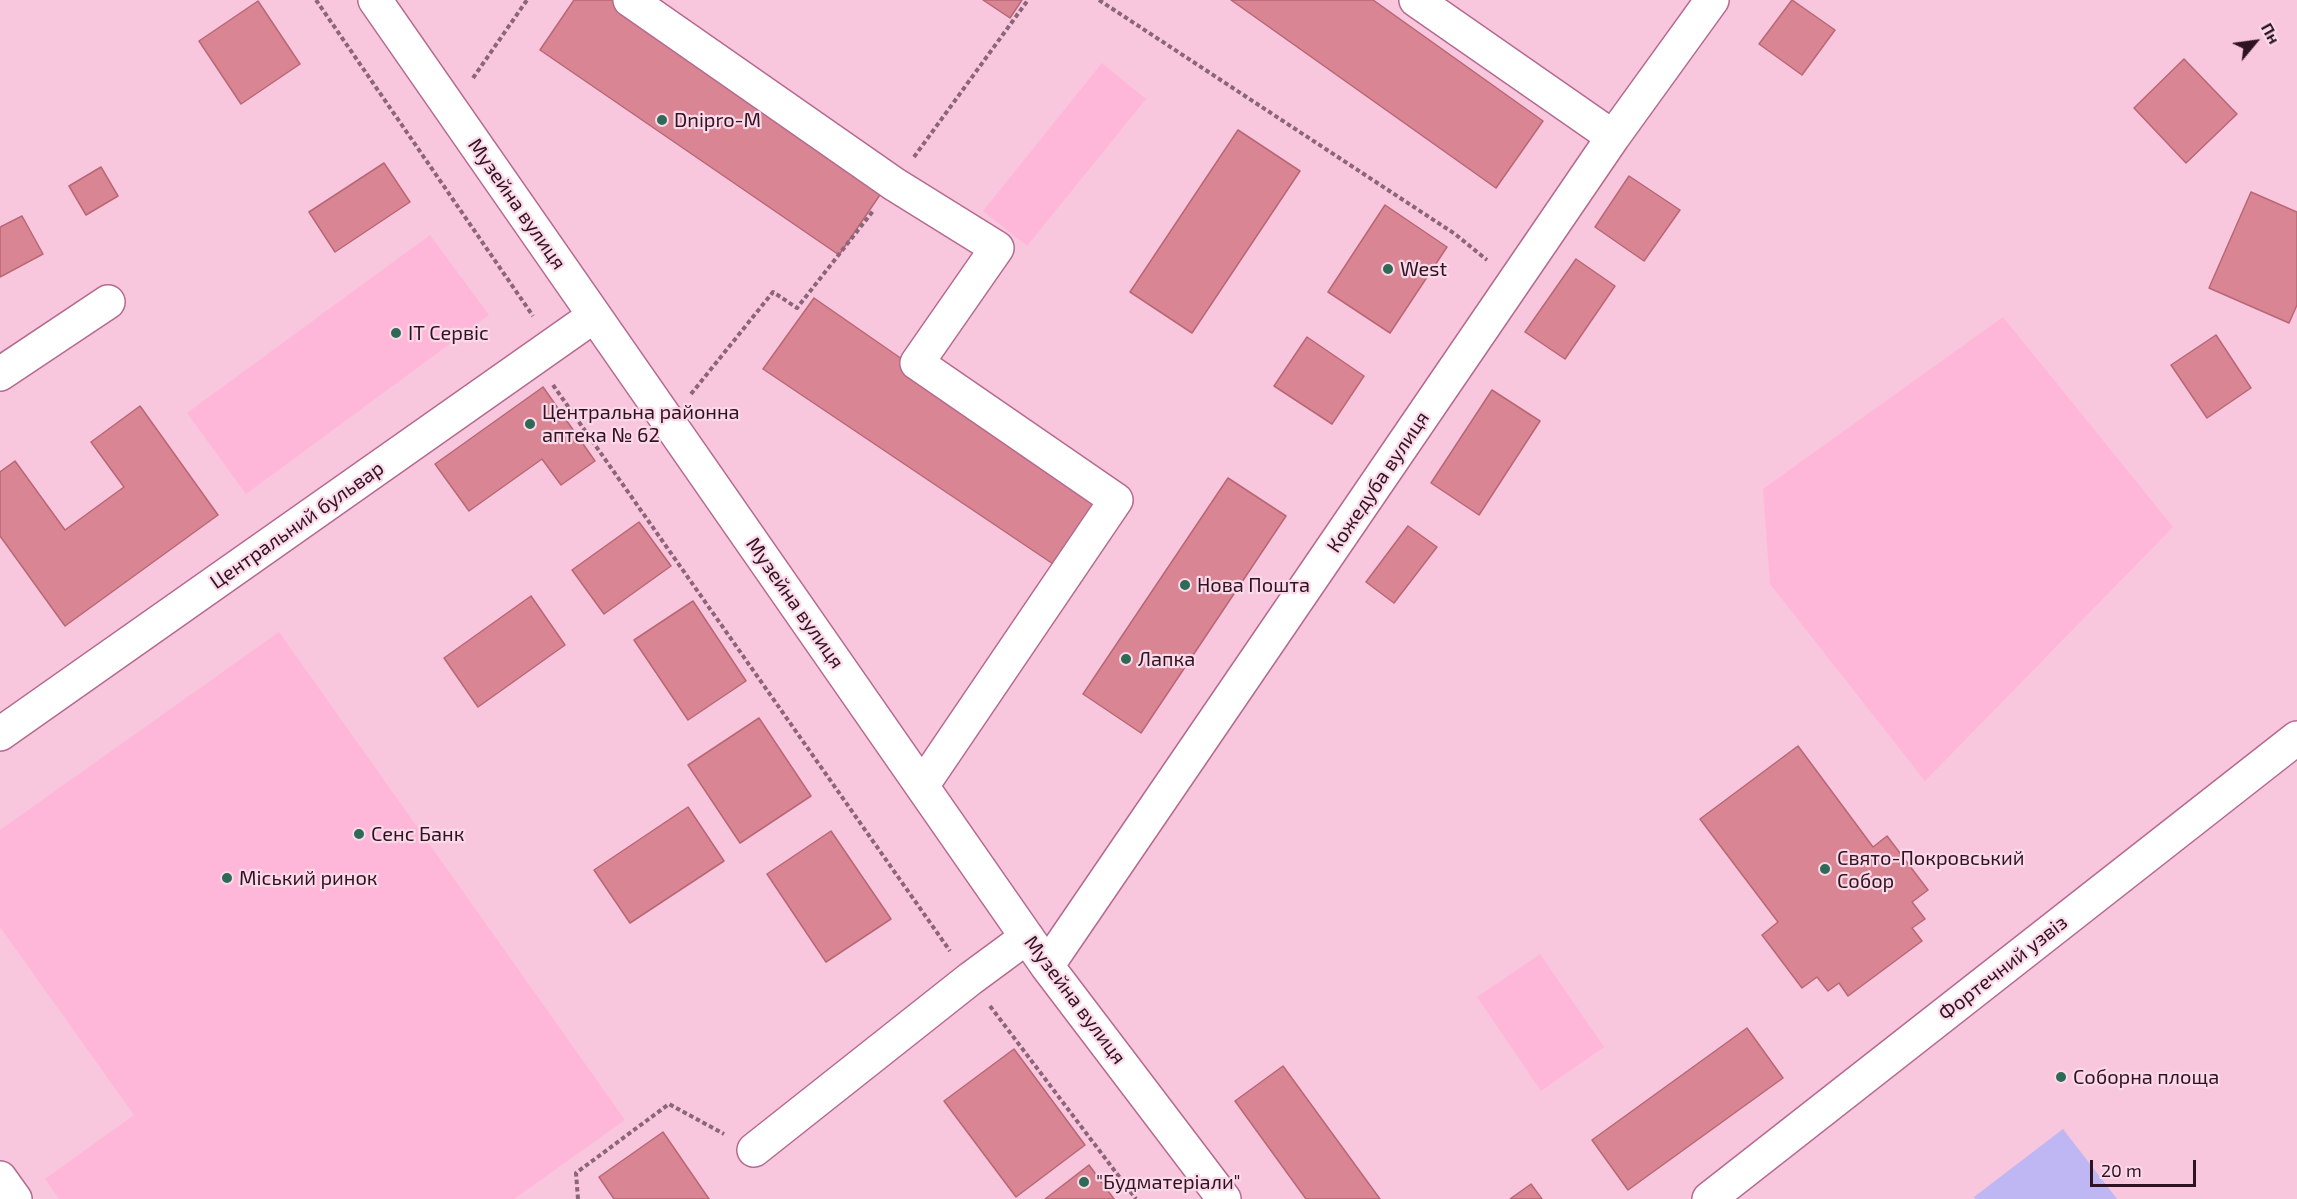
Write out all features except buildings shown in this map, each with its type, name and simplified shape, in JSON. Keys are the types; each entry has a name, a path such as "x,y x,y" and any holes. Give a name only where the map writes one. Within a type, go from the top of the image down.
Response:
{"street":[{"name":"Музейна вулиця","path":"375,0 1047,966 1224,1199"},
{"path":"630,0 894,184 997,248 917,363 1116,500 922,786"},
{"path":"1416,0 1613,137"},
{"name":"Кожедуба вулиця","path":"1047,966 1613,137 1712,0"},
{"path":"0,374 108,302"},
{"name":"Центральний бульвар","path":"0,734 594,316"},
{"name":"Фортечний узвіз","path":"1709,1199 2297,738"},
{"path":"753,1150 970,979 1027,937"},
{"path":"0,1178 15,1199"}],"path":[{"path":"316,0 543,351 970,979 1136,1199"},
{"path":"668,422 773,292 797,308 894,184 1029,0"},
{"path":"1099,0 1455,234 1515,283"},
{"path":"578,1199 576,1173 669,1104 753,1150"}],"shaded area":[{"path":"1102,63 1146,99 1027,246 983,211"},
{"path":"430,235 489,315 246,494 187,413"},
{"path":"2003,317 2173,527 1925,781 1770,584 1763,489"},
{"name":"Міський ринок","path":"279,632 625,1120 514,1199 59,1199 45,1179 134,1115 0,927 0,830"},
{"path":"1540,954 1604,1047 1541,1091 1477,997"},
{"path":"2063,1129 2117,1199 1975,1199 1974,1197"}],"place":[{"name":"Dnipro-M","path":"662,120"},
{"name":"West","path":"1388,269"},
{"name":"IT Сервіс","path":"396,333"},
{"name":"Центральна районна аптека № 62","path":"530,424"},
{"name":"Нова Пошта","path":"1185,585"},
{"name":"Лапка","path":"1126,659"},
{"name":"Сенс Банк","path":"359,834"},
{"name":"Свято-Покровський Собор","path":"1825,869"},
{"name":"Міський ринок","path":"227,878"},
{"name":"Соборна площа","path":"2061,1077"},
{"name":"\"Будматеріали\"","path":"1084,1182"}]}
